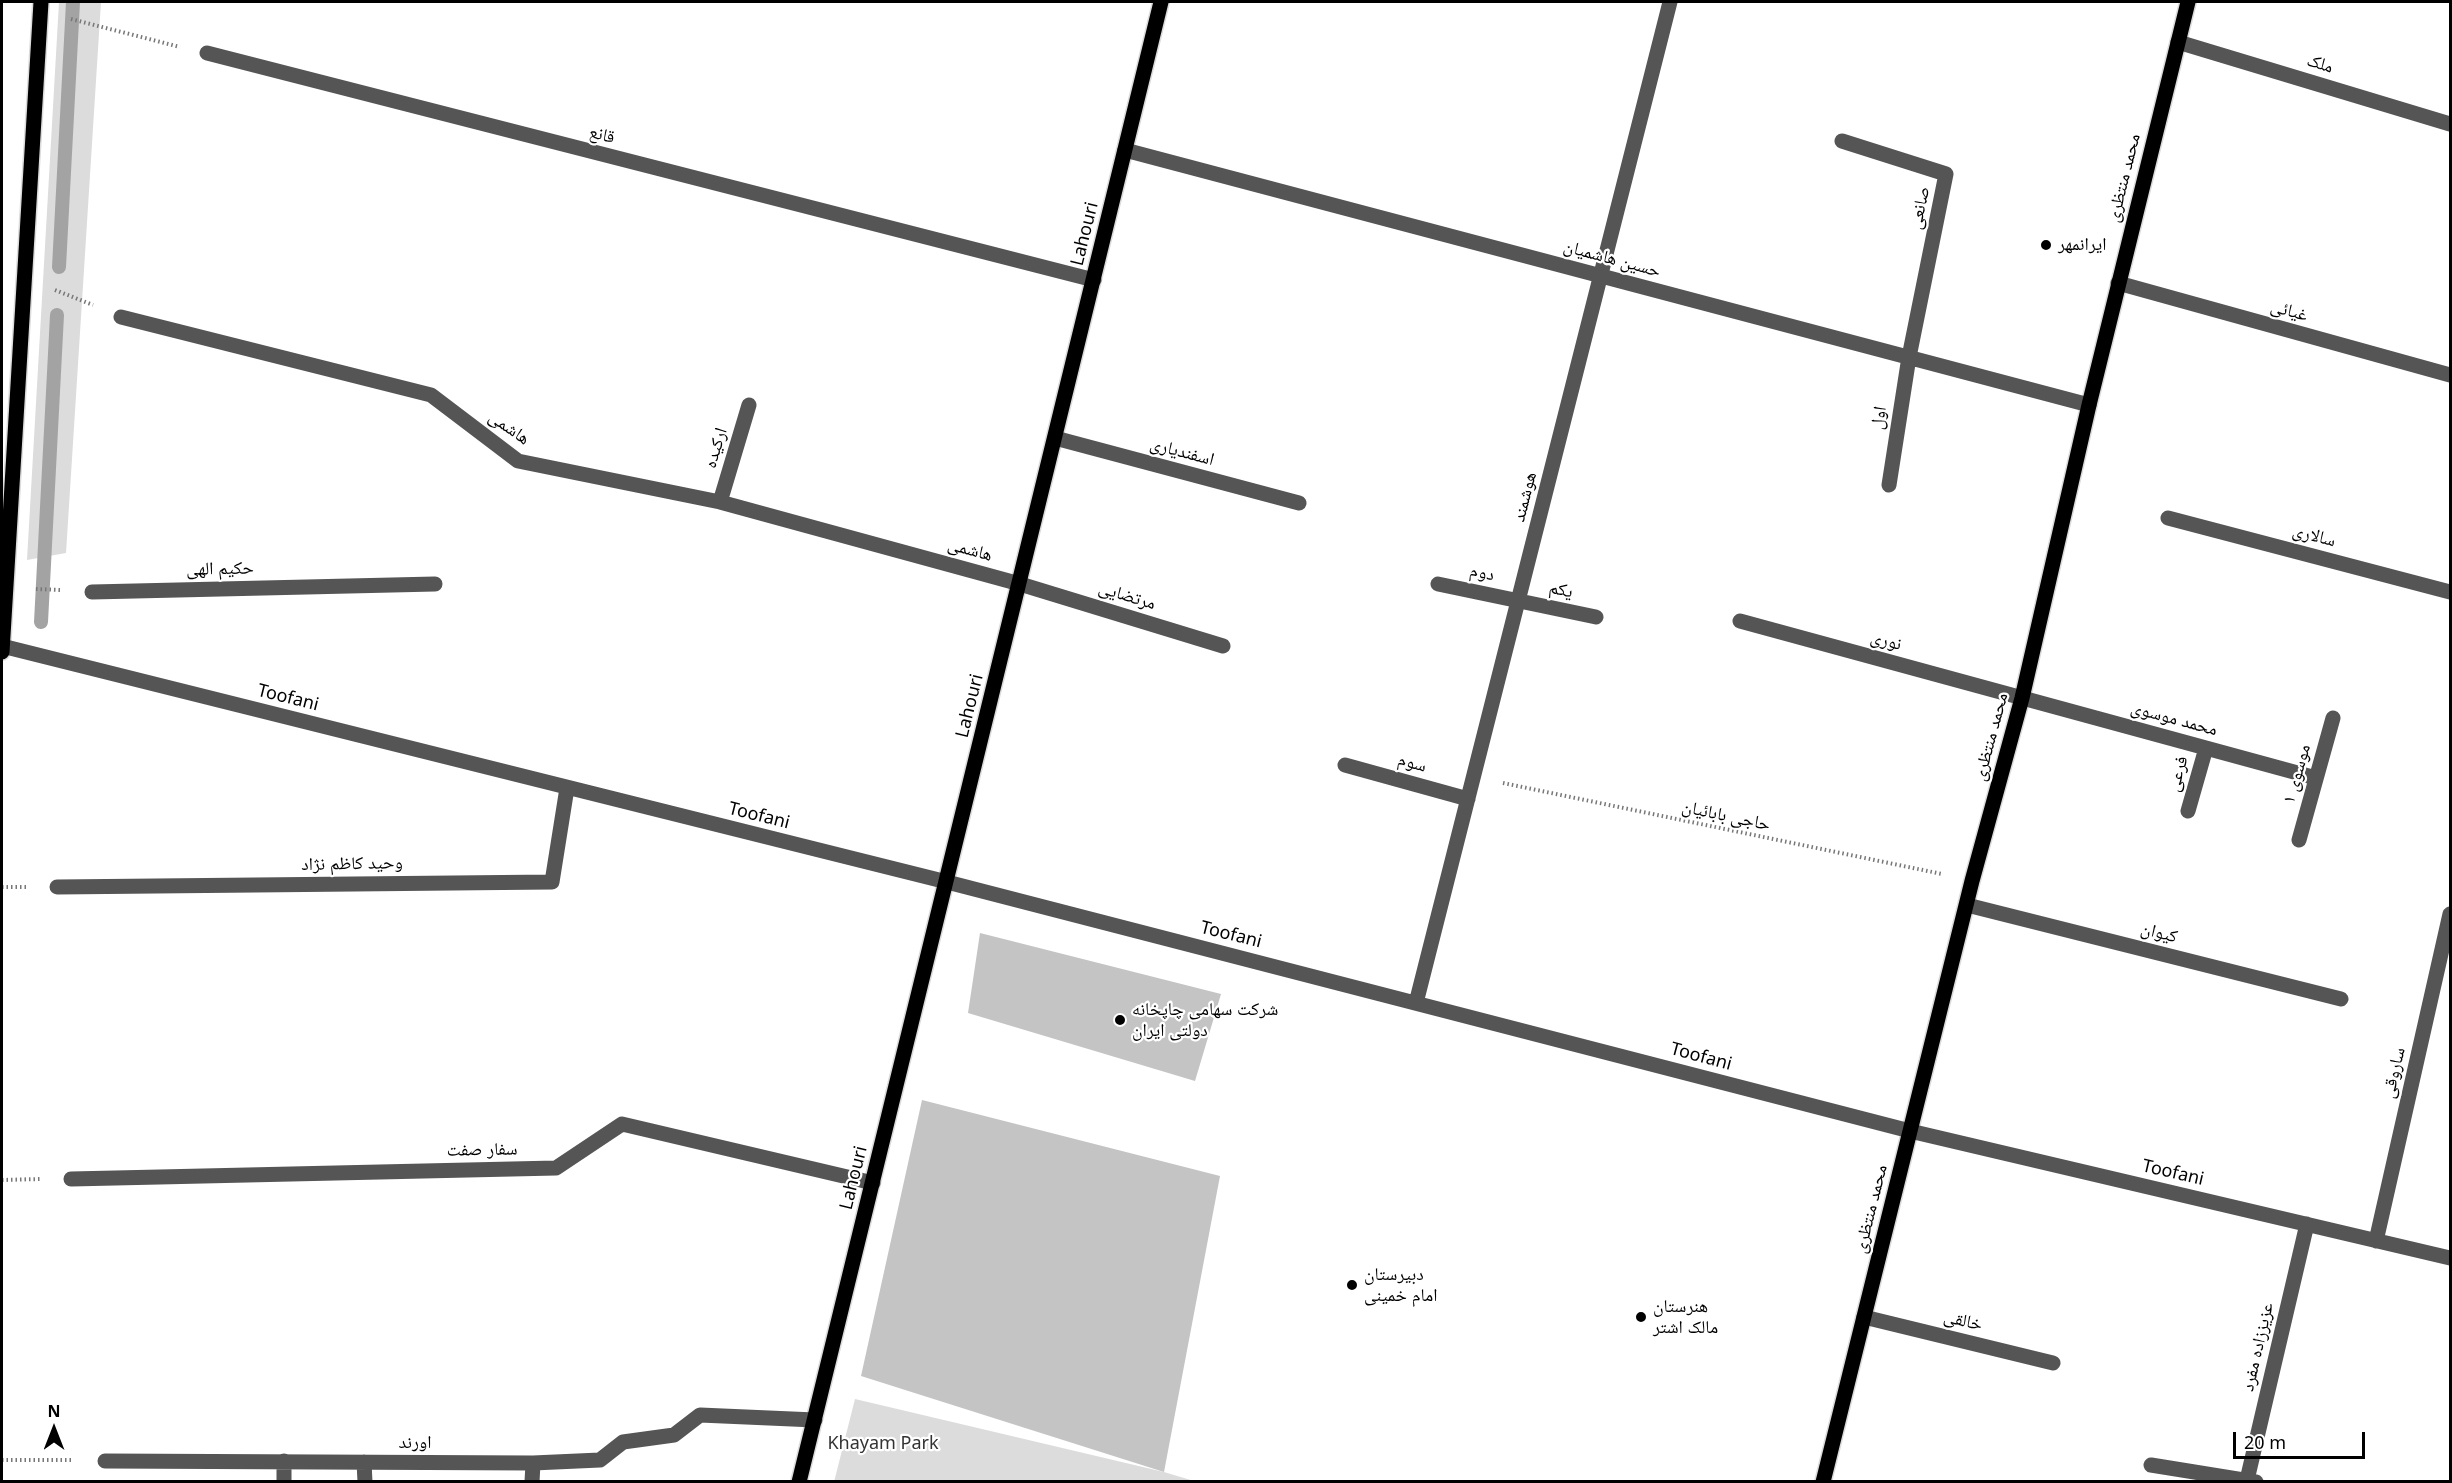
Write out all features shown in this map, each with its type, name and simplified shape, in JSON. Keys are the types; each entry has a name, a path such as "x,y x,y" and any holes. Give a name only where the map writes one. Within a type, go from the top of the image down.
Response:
{"main road":[{"path":"2,652 41,2"},
{"name":"Lahouri","path":"799,1482 1161,2"},
{"name":"محمد منتظری","path":"1823,1482 1972,881 2022,698 2089,405 2187,2"}],"street":[{"name":"هوشمند","path":"1416,1003 1671,2"},
{"name":"ملک","path":"2178,42 2451,124"},
{"name":"قانع","path":"207,53 1094,280"},
{"name":"صانعی","path":"1842,141 1946,174 1909,357"},
{"name":"حسین هاشمیان","path":"1125,150 2089,405"},
{"name":"غیائی","path":"2118,283 2451,375"},
{"name":"هاشمی","path":"121,317 431,395 518,460 720,501 1020,584"},
{"name":"اول","path":"1888,485 1909,357"},
{"name":"ارکیده","path":"720,501 749,405"},
{"name":"اسفندیاری","path":"1055,438 1299,503"},
{"name":"سالاری","path":"2168,518 2451,592"},
{"name":"حکیم الهی","path":"92,592 435,584"},
{"name":"مرتضایی","path":"1020,584 1223,646"},
{"name":"دوم","path":"1438,584 1518,601"},
{"name":"یکم","path":"1518,601 1596,617"},
{"name":"نوری","path":"1740,621 2022,698"},
{"name":"Toofani","path":"2,646 947,882 1910,1131 2451,1258"},
{"name":"محمد موسوی","path":"2022,698 2316,778"},
{"name":"موسوی ۱","path":"2299,840 2333,718"},
{"name":"فرعی","path":"2188,811 2206,748"},
{"name":"سوم","path":"1345,765 1468,799"},
{"name":"وحید کاظم نژاد","path":"57,887 552,882 567,788"},
{"name":"کیوان","path":"1967,905 2341,999"},
{"name":"ساروقی","path":"2376,1241 2451,914"},
{"name":"سفار صفت","path":"71,1179 556,1168 622,1124 873,1183"},
{"name":"عزیززاده مفرد","path":"2251,1481 2307,1224"},
{"name":"خالقی","path":"1864,1317 2053,1362"},
{"name":"اورند","path":"105,1461 533,1463 600,1460 623,1442 674,1435 700,1415 815,1420"},
{"path":"284,1461 284,1482"},
{"path":"364,1462 364,1482"},
{"path":"532,1482 533,1463"},
{"path":"2151,1465 2251,1481"}],"path":[{"path":"101,26 207,53"},
{"path":"24,278 121,317"},
{"path":"5,587 92,592"},
{"name":"حاجی بابائیان","path":"1474,777 1972,881"},
{"path":"2,1180 71,1179"},
{"path":"2,1460 105,1461"}],"green space":[{"path":"59,2 101,2 66,553 27,560"},
{"name":"Khayam Park","path":"855,1399 1164,1472 1194,1481 834,1482"}],"building":[{"path":"980,933 1221,994 1195,1081 968,1013"},
{"path":"922,1100 1220,1176 1164,1472 861,1376"}],"waterway":[{"path":"59,267 73,2"},
{"path":"41,622 57,315"}],"place":[{"name":"ایرانمهر","path":"2046,245"},
{"name":"شرکت سهامی چاپخانه دولتی ایران","path":"1120,1020"},
{"name":"دبیرستان امام خمینی","path":"1352,1285"},
{"name":"هنرستان مالک اشتر","path":"1641,1317"}]}
